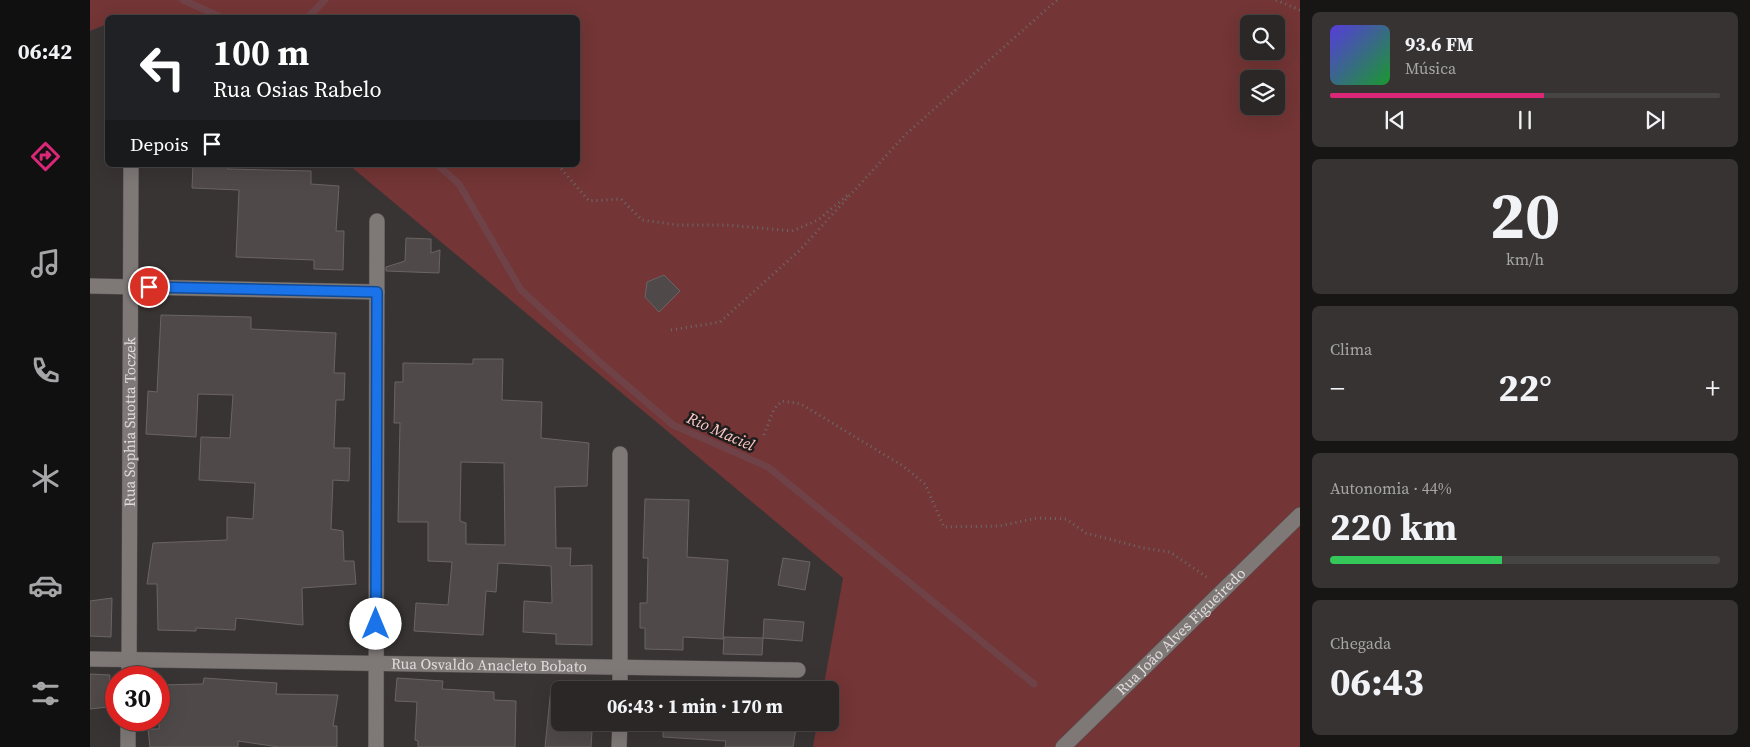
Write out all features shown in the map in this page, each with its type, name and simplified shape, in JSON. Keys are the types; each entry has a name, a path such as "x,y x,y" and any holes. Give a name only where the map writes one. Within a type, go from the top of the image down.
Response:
{"street":[{"name":"Rua Sophia Suotta Toczek","path":"129,666 131,167"},
{"path":"376,747 377,221"},
{"path":"90,286 377,292"},
{"path":"620,454 620,681"},
{"name":"Rua João Alves Figueiredo","path":"1063,747 1300,515"},
{"name":"Rua Osvaldo Anacleto Bobato","path":"90,659 798,670"},
{"path":"128,731 128,747"},
{"path":"620,731 620,747"}],"path":[{"path":"671,330 720,322 800,250 905,135 1057,0"},
{"path":"1276,0 1300,10"},
{"path":"560,167 589,201 621,199 642,220 678,225 727,225 792,231 818,220 861,184"},
{"path":"764,434 774,409 782,401 801,404 903,466 925,484 944,527 1000,526 1037,518 1066,519 1086,534 1144,548 1170,552 1222,590"}],"shaded area":[{"path":"90,0 1300,0 1300,747 813,747 816,731 839,731 839,681 825,681 843,578 351,167 580,167 580,15 105,15 105,25 90,31"}],"building":[{"path":"193,167 311,171 311,184 339,186 336,231 344,231 343,270 314,269 314,260 236,257 239,190 192,188"},
{"path":"406,238 431,239 431,253 440,250 439,273 386,271 386,267 405,261"},
{"path":"664,275 680,291 659,312 645,297 647,282"},
{"path":"161,315 251,317 251,329 336,333 334,373 345,373 344,400 336,400 334,448 350,448 349,481 333,480 331,529 343,531 344,561 354,561 356,584 302,588 303,625 236,618 235,630 196,628 196,631 158,630 157,584 147,584 153,543 227,540 227,517 253,519 255,483 199,480 201,437 230,438 233,395 198,394 196,437 146,434 148,391 157,392"},
{"path":"473,359 503,359 502,400 542,402 541,438 589,443 587,486 555,487 556,548 571,548 570,566 592,565 592,645 556,644 556,634 523,632 524,601 552,603 551,566 498,563 496,592 486,591 483,635 414,631 416,603 448,605 452,562 428,561 428,522 398,522 400,423 394,423 395,382 403,382 403,363 473,364","holes":["461,462 504,463 505,545 466,544 466,523 460,521"]},
{"path":"645,499 689,500 687,557 728,560 723,639 683,637 683,650 645,649 645,628 640,628 640,603 647,603 648,558 643,558"},
{"path":"783,558 810,562 805,590 778,585"},
{"path":"112,598 111,637 90,636 90,601"},
{"path":"764,619 804,622 802,641 763,638"},
{"path":"724,637 763,638 762,655 723,654"},
{"path":"90,674 105,675 105,707 90,709"},
{"path":"204,678 277,683 276,694 338,695 333,726 337,726 337,747 279,747 238,741 238,747 150,747 148,731 170,731 170,685 203,684"},
{"path":"397,678 443,681 442,689 494,692 494,700 516,701 515,747 418,747 418,741 415,740 417,702 395,701"},
{"path":"551,688 551,731 592,731 591,747 545,747"},
{"path":"663,731 796,731 793,747 725,747 726,741 663,737"}],"waterway":[{"name":"Rio Maciel","path":"183,0 216,15"},
{"name":"Rio Maciel","path":"310,15 325,0"},
{"name":"Rio Maciel","path":"440,167 459,184 521,290 602,364 673,425 768,467 1034,684"}],"route":[{"path":"149,287 377,292 376,624"}]}
